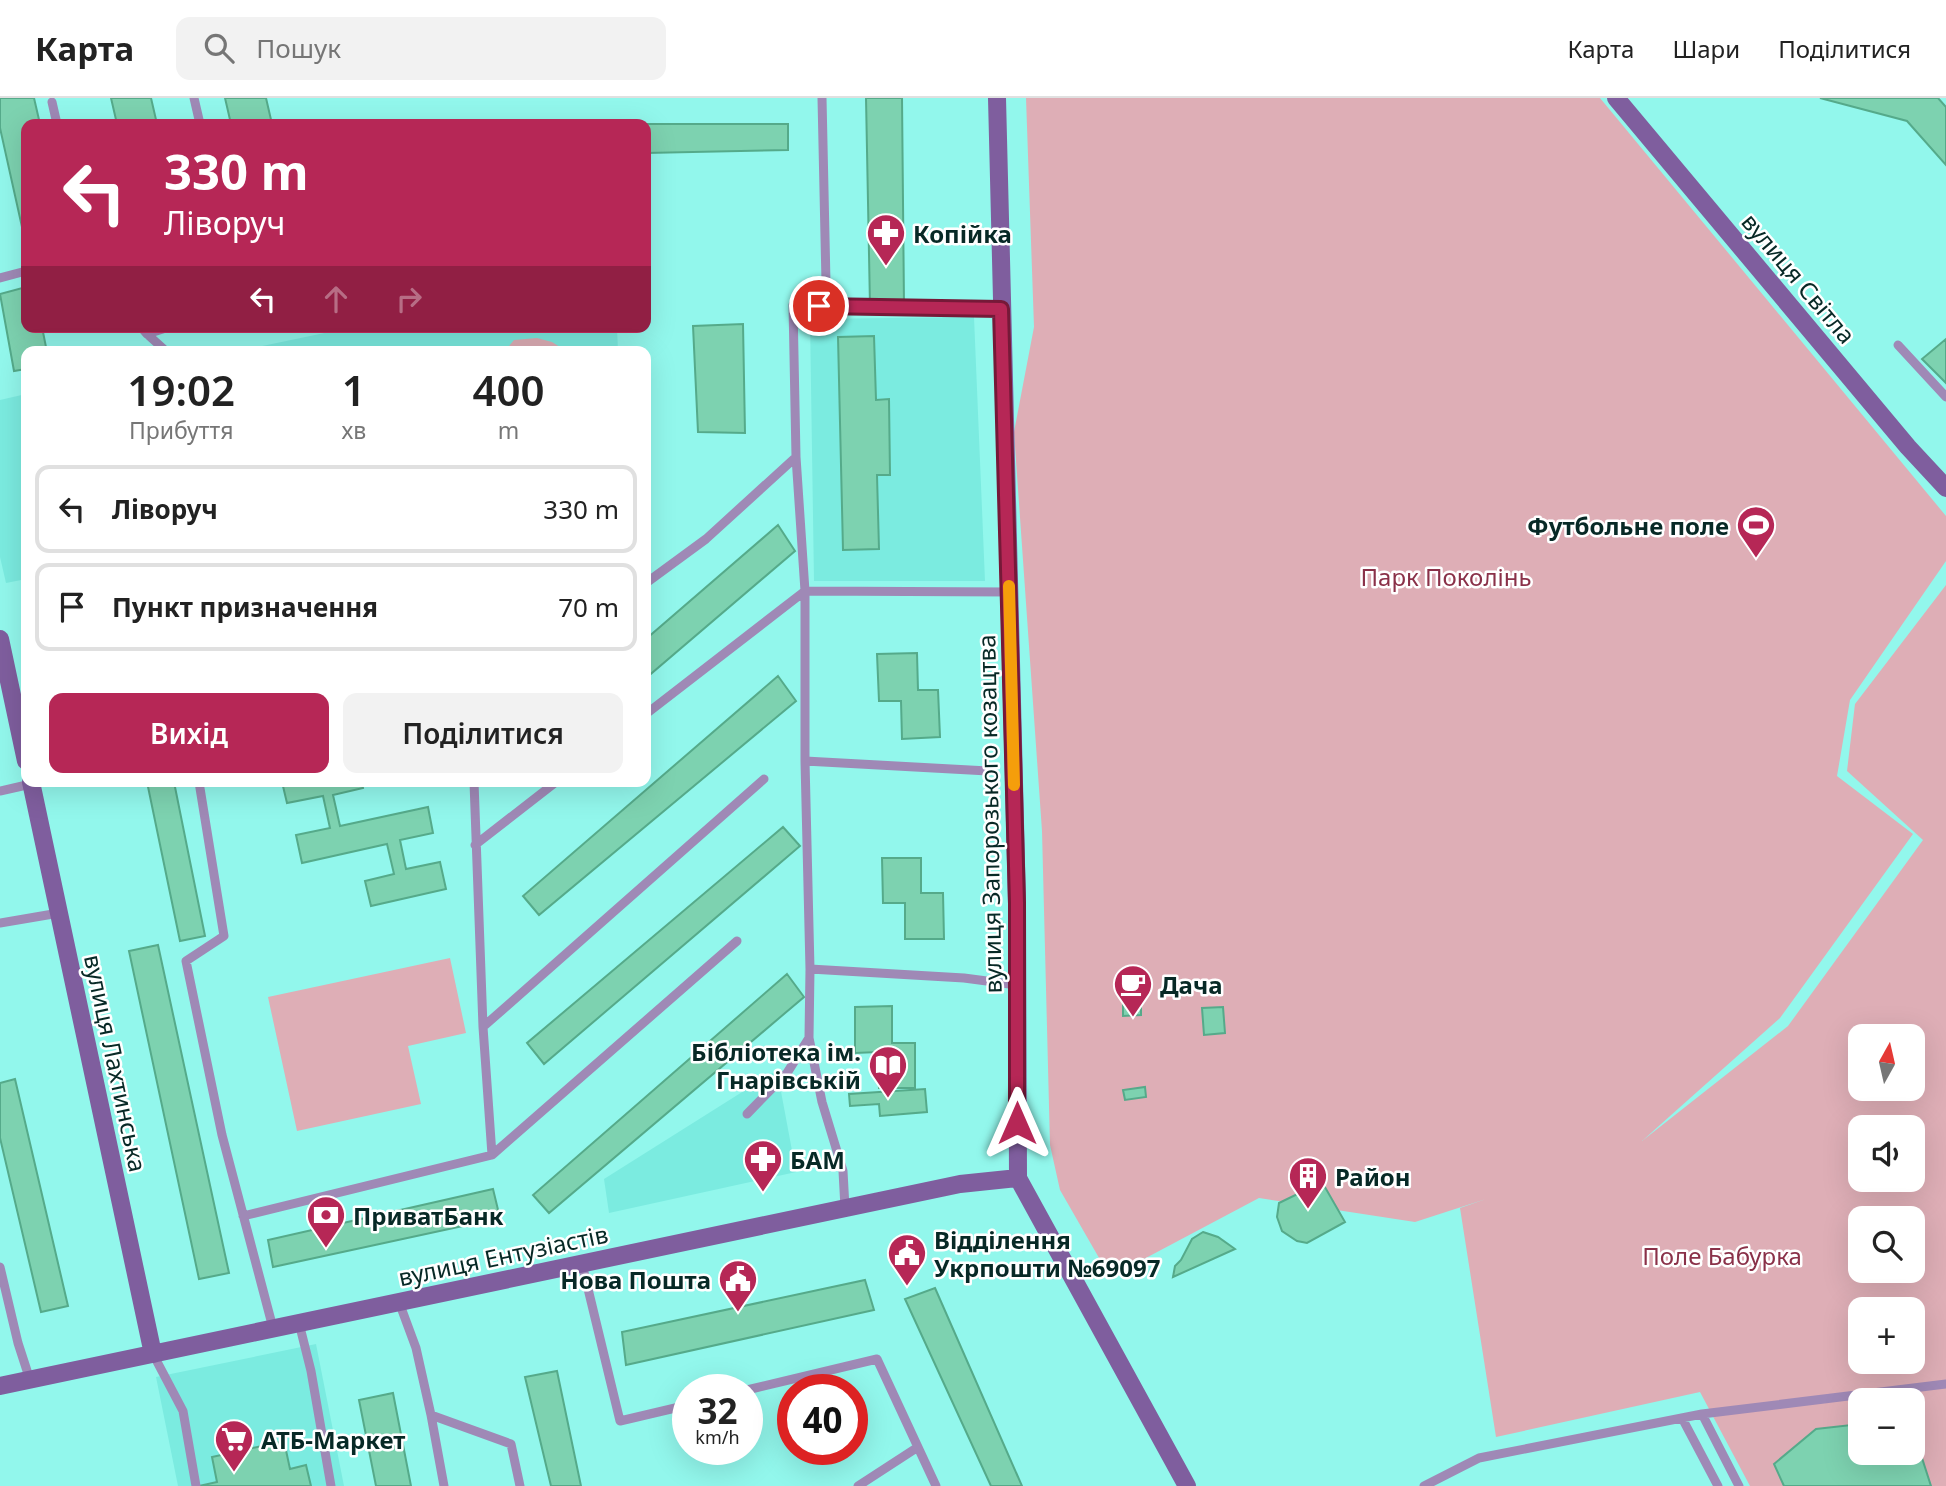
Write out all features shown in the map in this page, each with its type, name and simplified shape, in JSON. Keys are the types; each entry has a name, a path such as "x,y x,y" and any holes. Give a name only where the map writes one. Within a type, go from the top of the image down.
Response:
{"street":[{"name":"вулиця Запорозького козацтва","path":"997,98 1010,592 1018,1178 1186,1486"},
{"name":"вулиця Світла","path":"1616,98 1908,447 1946,488"},
{"path":"0,639 3,670 21,715"},
{"name":"вулиця Лахтинська","path":"32,787 153,1354"},
{"name":"вулиця Ентузіастів","path":"0,1385 960,1184 1018,1178"}],"lane":[{"path":"194,98 199,119"},
{"path":"793,305 826,284 822,98"},
{"path":"52,102 56,119"},
{"path":"0,278 21,272"},
{"path":"793,305 1001,309"},
{"path":"793,305 796,457 805,591 805,761 810,969 808,1038 822,1102 843,1171 845,1208"},
{"path":"146,333 160,346"},
{"path":"1898,345 1946,397"},
{"path":"651,579 706,539 796,457"},
{"path":"651,709 805,591 1010,592"},
{"path":"805,761 988,771"},
{"path":"483,1027 764,779"},
{"path":"0,791 21,786"},
{"path":"200,787 224,936 186,961 222,1135 273,1328"},
{"path":"474,787 483,1027 492,1155"},
{"path":"475,845 550,787"},
{"path":"0,923 59,913"},
{"path":"243,1216 492,1155 737,941"},
{"path":"810,969 964,978 1017,985"},
{"path":"747,1114 787,1073 808,1038"},
{"path":"582,1264 620,1421 672,1409"},
{"path":"0,1268 30,1380"},
{"path":"399,1302 416,1348 444,1486"},
{"path":"299,1323 311,1371 331,1486"},
{"path":"153,1354 183,1411 196,1486"},
{"path":"763,1386 877,1359 936,1486"},
{"path":"1424,1486 1479,1458 1702,1414 1946,1384"},
{"path":"1702,1414 1739,1486"},
{"path":"431,1415 511,1444 520,1486"},
{"path":"1682,1418 1717,1486"},
{"path":"858,1486 918,1447"}],"shaded area":[{"path":"974,317 985,581 814,581 810,319"},
{"path":"324,333 617,333 618,346 262,346"},
{"path":"21,395 21,580 6,583 0,557 0,400"},
{"path":"777,1070 796,1172 609,1213 604,1179"},
{"path":"316,1344 344,1486 178,1486 156,1377"}],"green space":[{"name":"Парк Поколінь","path":"1026,98 1600,98 1946,516 1946,561 1850,700 1837,776 1913,834 1780,1018 1642,1141 1788,1026 1923,840 1847,771 1855,704 1946,585 1946,1486 1750,1486 1700,1392 1496,1437 1460,1208 1486,1199 1415,1222 1259,1198 1110,1277 1060,1190 1050,1145 1042,831 1014,432 1034,327"},
{"path":"537,338 558,346 509,346 514,340"},
{"path":"450,958 466,1033 408,1046 421,1104 297,1131 268,997"}],"building":[{"path":"0,98 34,98 39,119 21,119 21,222 0,128"},
{"path":"111,98 151,98 156,119 116,119"},
{"path":"225,98 266,98 271,119 230,119"},
{"path":"866,98 902,98 904,305 870,306"},
{"path":"1820,98 1938,98 1946,107 1946,165 1907,121"},
{"path":"651,124 788,124 788,150 651,153"},
{"path":"21,288 21,333 43,333 46,346 21,346 21,370 14,371 0,294"},
{"path":"743,324 745,433 698,432 693,326"},
{"path":"874,336 876,400 889,399 890,475 877,475 879,549 843,550 838,337"},
{"path":"1946,339 1946,383 1922,359"},
{"path":"778,525 795,551 651,674 651,635"},
{"path":"917,653 918,690 938,690 940,737 902,739 901,701 879,701 877,654"},
{"path":"778,676 796,701 539,915 523,896"},
{"path":"148,787 175,787 205,936 180,941"},
{"path":"283,787 363,787 333,795 340,826 428,807 433,833 400,840 406,869 440,862 446,889 371,906 365,881 394,874 387,844 302,863 296,835 330,828 323,796 287,803"},
{"path":"783,827 800,846 544,1064 527,1043"},
{"path":"882,858 921,858 921,893 943,893 944,939 905,939 905,903 883,903"},
{"path":"158,945 229,1273 199,1279 129,951"},
{"path":"787,974 804,997 549,1213 533,1195"},
{"path":"1123,1000 1141,1000 1141,1015 1123,1016"},
{"path":"892,1006 892,1043 915,1043 915,1088 879,1088 878,1052 855,1053 855,1007"},
{"path":"1223,1007 1225,1033 1204,1035 1202,1008"},
{"path":"15,1079 68,1306 41,1312 0,1138 0,1083"},
{"path":"1145,1087 1146,1097 1125,1100 1123,1090"},
{"name":"Бібліотека ім. Гнарівській","path":"925,1089 927,1112 880,1116 879,1104 850,1106 849,1094"},
{"name":"Район","path":"1322,1182 1345,1222 1307,1243 1297,1241 1282,1231 1277,1217 1279,1203"},
{"path":"493,1189 500,1218 273,1267 268,1240"},
{"path":"1203,1232 1218,1237 1235,1249 1173,1277 1175,1266 1192,1239"},
{"path":"865,1280 874,1310 626,1365 622,1332"},
{"path":"935,1288 1022,1486 991,1486 905,1299"},
{"path":"557,1371 581,1486 551,1486 525,1377"},
{"path":"393,1393 411,1486 376,1486 359,1400"},
{"path":"1848,1425 1848,1465 1924,1465 1931,1486 1784,1486 1774,1464 1816,1429"},
{"path":"284,1441 290,1469 306,1465 311,1486 199,1486 217,1482 212,1457"}],"slow traffic":[{"path":"1009,586 1014,785"}],"place":[{"name":"Копійка","path":"886,267"},
{"name":"Футбольне поле","path":"1756,559"},
{"name":"Дача","path":"1133,1018"},
{"name":"Бібліотека ім. Гнарівській","path":"888,1099"},
{"name":"БАМ","path":"763,1193"},
{"name":"Район","path":"1308,1210"},
{"name":"ПриватБанк","path":"326,1249"},
{"name":"Відділення Укрпошти №69097","path":"907,1287"},
{"name":"Нова Пошта","path":"738,1313"},
{"name":"АТБ-Маркет","path":"234,1473"}],"route":[{"path":"819,306 1001,309 1017,903 1017,1123"}],"park label":[{"name":"Поле Бабурка","path":"1722,1255"}]}
